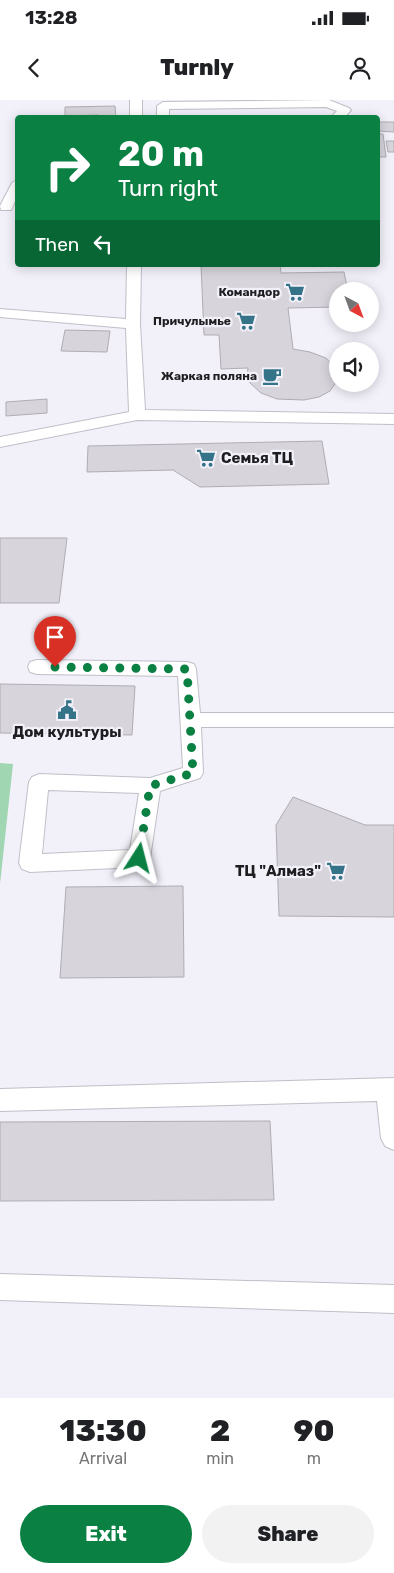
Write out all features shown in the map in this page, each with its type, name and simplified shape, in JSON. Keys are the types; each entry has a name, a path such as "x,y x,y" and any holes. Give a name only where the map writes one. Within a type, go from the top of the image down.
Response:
{"lane":[{"path":"136,100 136,115"},
{"path":"163,115 163,106 327,103 345,110 339,115"},
{"path":"6,207 15,189"},
{"path":"134,267 133,324 137,415"},
{"path":"0,313 133,324"},
{"path":"0,442 137,415 394,419"},
{"path":"36,667 187,669 193,773 150,786 39,782 30,864 139,858 150,786"},
{"path":"191,720 394,720"},
{"path":"0,1100 391,1089 394,1138"},
{"path":"0,1287 394,1300"}],"green space":[{"path":"0,763 13,764 0,884"}],"building":[{"path":"115,106 116,115 65,115 65,107"},
{"path":"380,122 394,122 394,132 380,131"},
{"path":"380,134 383,134 386,157 380,157"},
{"path":"386,141 394,141 394,152 388,152"},
{"name":"Причулымье","path":"201,267 280,267 281,273 344,272 346,282 329,282 329,307 288,308 293,349 310,352 326,358 329,361 329,392 319,397 304,400 277,399 261,393 250,383 247,375 248,368 221,369 219,335 204,335"},
{"path":"65,330 110,331 107,352 61,351"},
{"path":"47,399 47,413 6,416 6,402"},
{"name":"Семья ТЦ","path":"322,441 329,484 200,487 173,470 87,472 88,446"},
{"path":"0,538 67,538 59,603 0,603"},
{"name":"Дом культуры","path":"0,684 135,686 132,735 0,733"},
{"name":"ТЦ \"Алмаз\"","path":"293,797 365,825 394,825 394,917 279,916 276,825"},
{"path":"183,886 184,977 60,978 66,887"},
{"path":"270,1121 274,1200 0,1201 0,1122"}],"place":[{"name":"Командор","path":"295,292"},
{"name":"Причулымье","path":"246,321"},
{"name":"Жаркая поляна","path":"272,376"},
{"name":"Семья ТЦ","path":"206,458"},
{"name":"Дом культуры","path":"67,710"},
{"name":"ТЦ \"Алмаз\"","path":"336,871"}],"route":[{"path":"55,667 187,669 193,773 150,786 139,858"}]}
